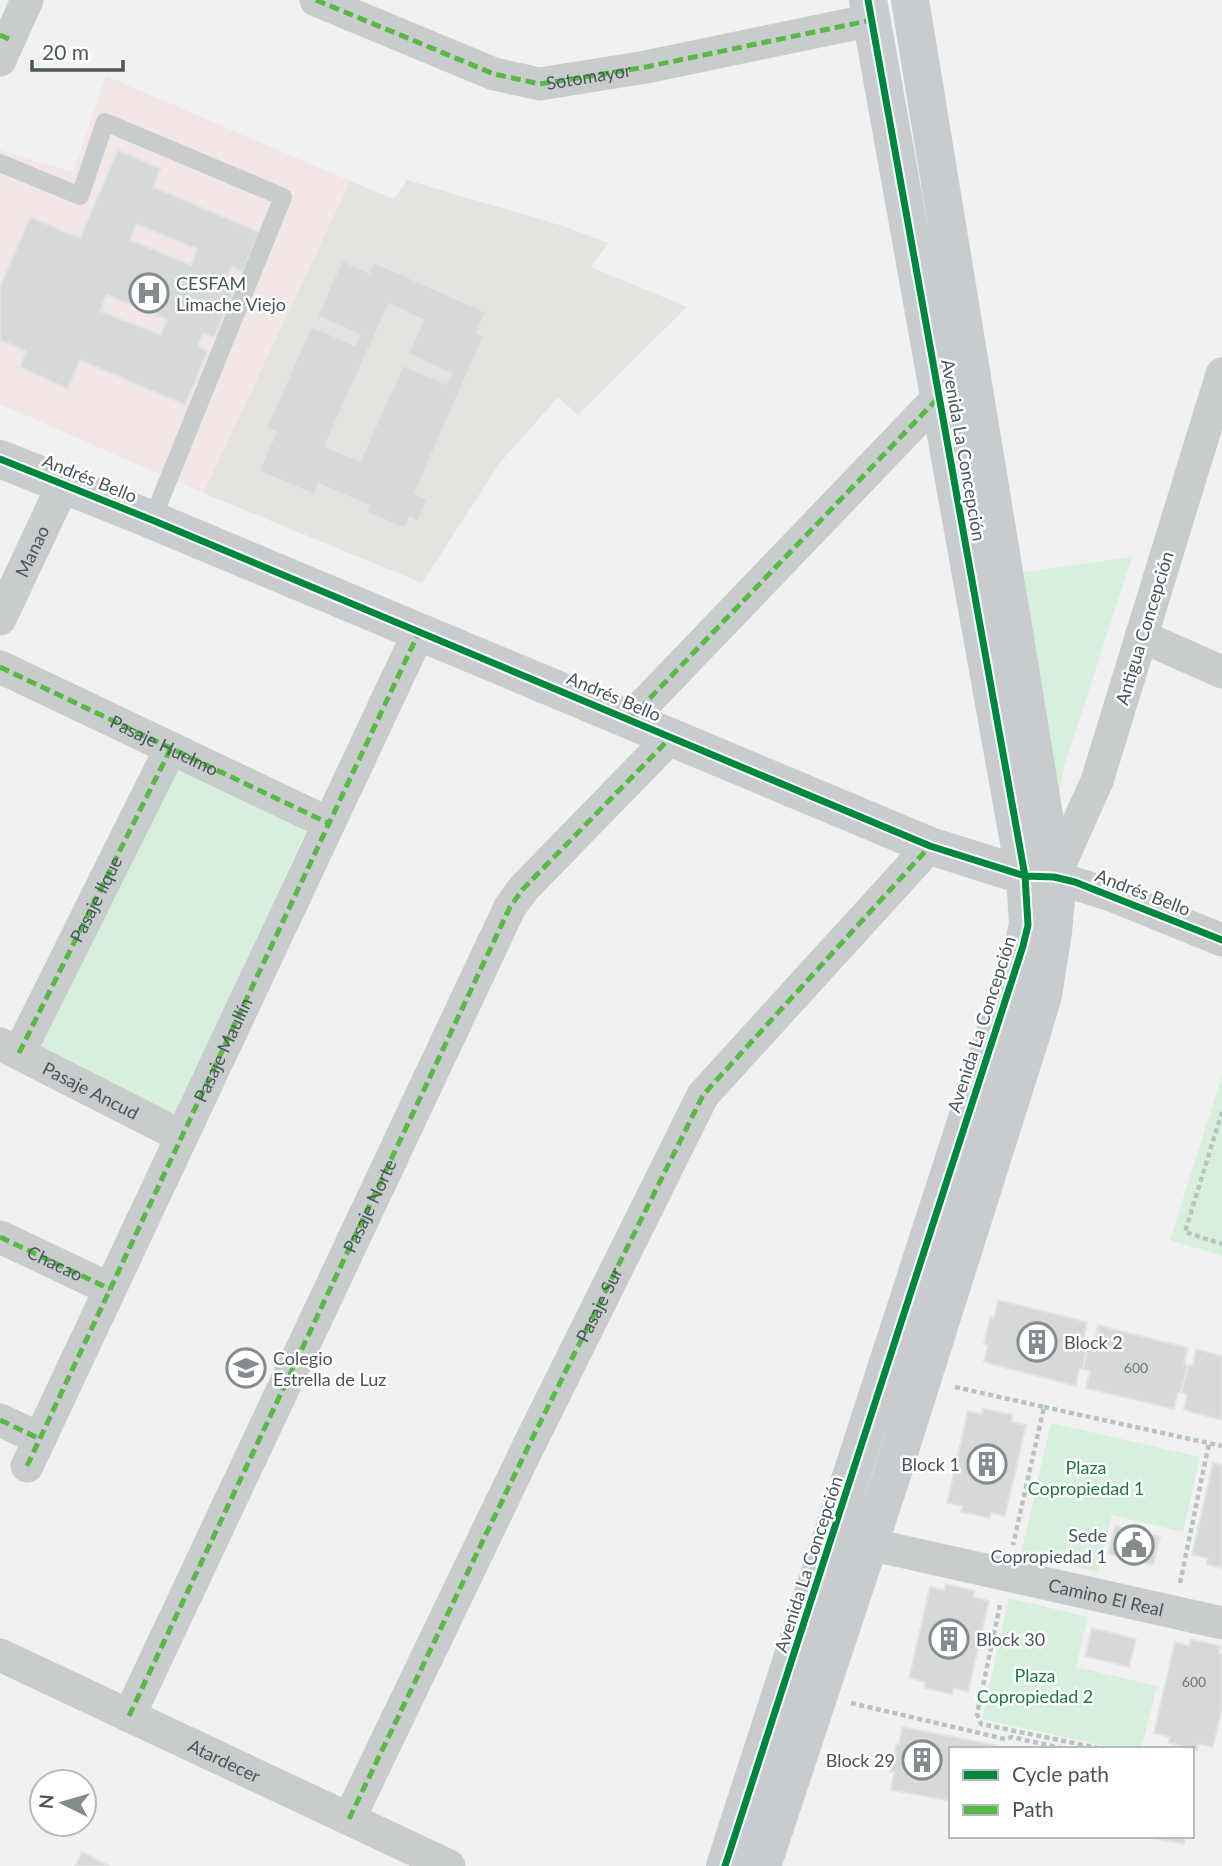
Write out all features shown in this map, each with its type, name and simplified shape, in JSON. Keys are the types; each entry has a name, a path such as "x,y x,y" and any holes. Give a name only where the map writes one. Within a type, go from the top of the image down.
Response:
{"street":[{"path":"3,45 27,0"},
{"name":"Sotomayor","path":"316,0 494,74 540,84 646,67 870,10"},
{"name":"Avenida La Concepción","path":"725,1866 1023,946 1040,877 910,0"},
{"name":"Avenida La Concepción","path":"762,1866 869,1544 1044,995 1056,901 1040,877 939,397 870,10"},
{"name":"Antigua Concepción","path":"1040,877 1097,781 1141,636 1217,408 1222,374"},
{"path":"629,720 939,397"},
{"name":"Andrés Bello","path":"0,458 930,846 1111,895 1222,940"},
{"name":"Manao","path":"0,619 64,485"},
{"name":"Pasaje Maullín","path":"0,1420 33,1452 418,632"},
{"path":"1141,636 1222,672"},
{"name":"Pasaje Huelmo","path":"0,667 328,823"},
{"name":"Pasaje Norte","path":"128,1716 510,907 523,890 670,737"},
{"name":"Pasaje Ilque","path":"10,1048 171,748"},
{"name":"Pasaje Sur","path":"349,1819 523,1458 703,1095 930,846"},
{"name":"Pasaje Ancud","path":"10,1048 181,1136"},
{"name":"Chacao","path":"0,1237 110,1289"},
{"name":"Camino El Real","path":"869,1544 1222,1623"},
{"name":"Atardecer","path":"0,1655 349,1819 392,1854 449,1866"}],"lane":[{"path":"0,163 80,196 105,122 283,197 152,520"}],"path":[{"path":"1222,1112 1185,1231 1222,1244"},
{"path":"948,1385 1222,1446"},
{"path":"1012,1552 1044,1407"},
{"path":"1178,1590 1209,1443"},
{"path":"1001,1601 976,1714 978,1720 981,1724 1093,1747"},
{"path":"852,1704 1005,1740 1012,1737 1056,1747"}],"shaded area":[{"name":"CESFAM Limache Viejo","path":"106,76 350,181 203,493 0,404 0,150 73,172"},
{"path":"407,180 566,227 608,243 591,267 687,307 578,415 558,397 499,464 422,583 203,493 350,181 394,199"}],"green space":[{"path":"1132,557 1064,767 1056,810 1024,572"},
{"path":"175,763 308,826 172,1123 33,1053"},
{"path":"1222,1076 1222,1256 1170,1240"},
{"name":"Plaza Copropiedad 1","path":"1051,1423 1200,1457 1183,1532 1112,1515 1098,1572 1021,1554"},
{"name":"Plaza Copropiedad 2","path":"1009,1598 1088,1617 1076,1667 1157,1686 1142,1747 1110,1747 982,1719"}],"building":[{"path":"118,150 161,169 153,187 259,232 243,272 232,267 226,280 237,284 214,338 203,333 198,346 208,351 185,405 80,360 68,389 20,367 26,351 0,340 0,287 30,217 80,238","holes":["136,224 197,249 191,265 130,240","107,295 167,319 161,335 100,311"]},
{"path":"342,260 369,273 374,262 486,312 477,333 484,336 415,493 428,499 418,522 410,518 405,529 366,512 369,506 319,484 314,495 259,471 276,432 266,428 311,326 355,345 360,335 317,316","holes":["389,304 423,320 408,354 451,374 446,384 403,365 360,461 325,446"]},
{"name":"Block 2","path":"998,1300 1087,1322 1084,1339 1089,1340 1083,1369 1079,1369 1076,1386 984,1362 988,1345 984,1344 990,1317 994,1319"},
{"path":"1098,1325 1188,1348 1184,1364 1188,1365 1174,1409 1086,1388 1090,1371 1083,1369 1089,1340 1095,1341"},
{"path":"1196,1349 1222,1356 1222,1420 1184,1410 1187,1394 1181,1393 1188,1365 1193,1366"},
{"name":"Block 1","path":"983,1409 1013,1415 1011,1422 1026,1425 1005,1516 991,1513 990,1518 961,1512 963,1506 947,1503 968,1411 982,1414"},
{"path":"1213,1463 1222,1465 1222,1568 1207,1564 1208,1558 1192,1555"},
{"name":"Sede Copropiedad 1","path":"1115,1526 1160,1537 1153,1565 1108,1554"},
{"name":"Block 30","path":"946,1584 975,1591 973,1597 989,1601 968,1692 954,1688 952,1694 924,1688 925,1682 909,1678 930,1587 944,1590"},
{"path":"1092,1628 1136,1639 1129,1667 1085,1656"},
{"path":"1191,1639 1220,1646 1219,1653 1222,1653 1222,1708 1213,1747 1199,1744 1197,1750 1194,1747 1169,1743 1170,1737 1154,1733 1175,1642 1189,1646"},
{"name":"Block 29","path":"902,1727 995,1745 949,1747 949,1801 891,1790 894,1772 890,1772 896,1744 899,1745"},
{"path":"1154,1838 1185,1838 1184,1844"},
{"path":"82,1852 109,1866 75,1866"}],"marked path":[{"path":"316,0 494,74 540,84 646,67 872,20"},
{"path":"0,35 9,39"},
{"path":"629,720 939,397"},
{"path":"27,1466 419,632"},
{"path":"0,667 328,823"},
{"path":"129,1716 510,907 523,889 671,737"},
{"path":"19,1053 171,748"},
{"path":"349,1819 529,1445 703,1095 930,846"},
{"path":"0,1237 110,1289"},
{"path":"0,1420 40,1439"}],"cycle path":[{"path":"725,1866 1028,925 1025,876 868,0"},
{"path":"0,459 930,846 1025,876 1054,877 1075,882 1222,940"}],"place":[{"name":"CESFAM Limache Viejo","path":"149,293"},
{"name":"Block 2","path":"1037,1342"},
{"name":"Colegio Estrella de Luz","path":"246,1368"},
{"name":"Block 1","path":"987,1464"},
{"name":"Sede Copropiedad 1","path":"1134,1545"},
{"name":"Block 30","path":"949,1639"},
{"name":"Block 29","path":"922,1760"}]}
